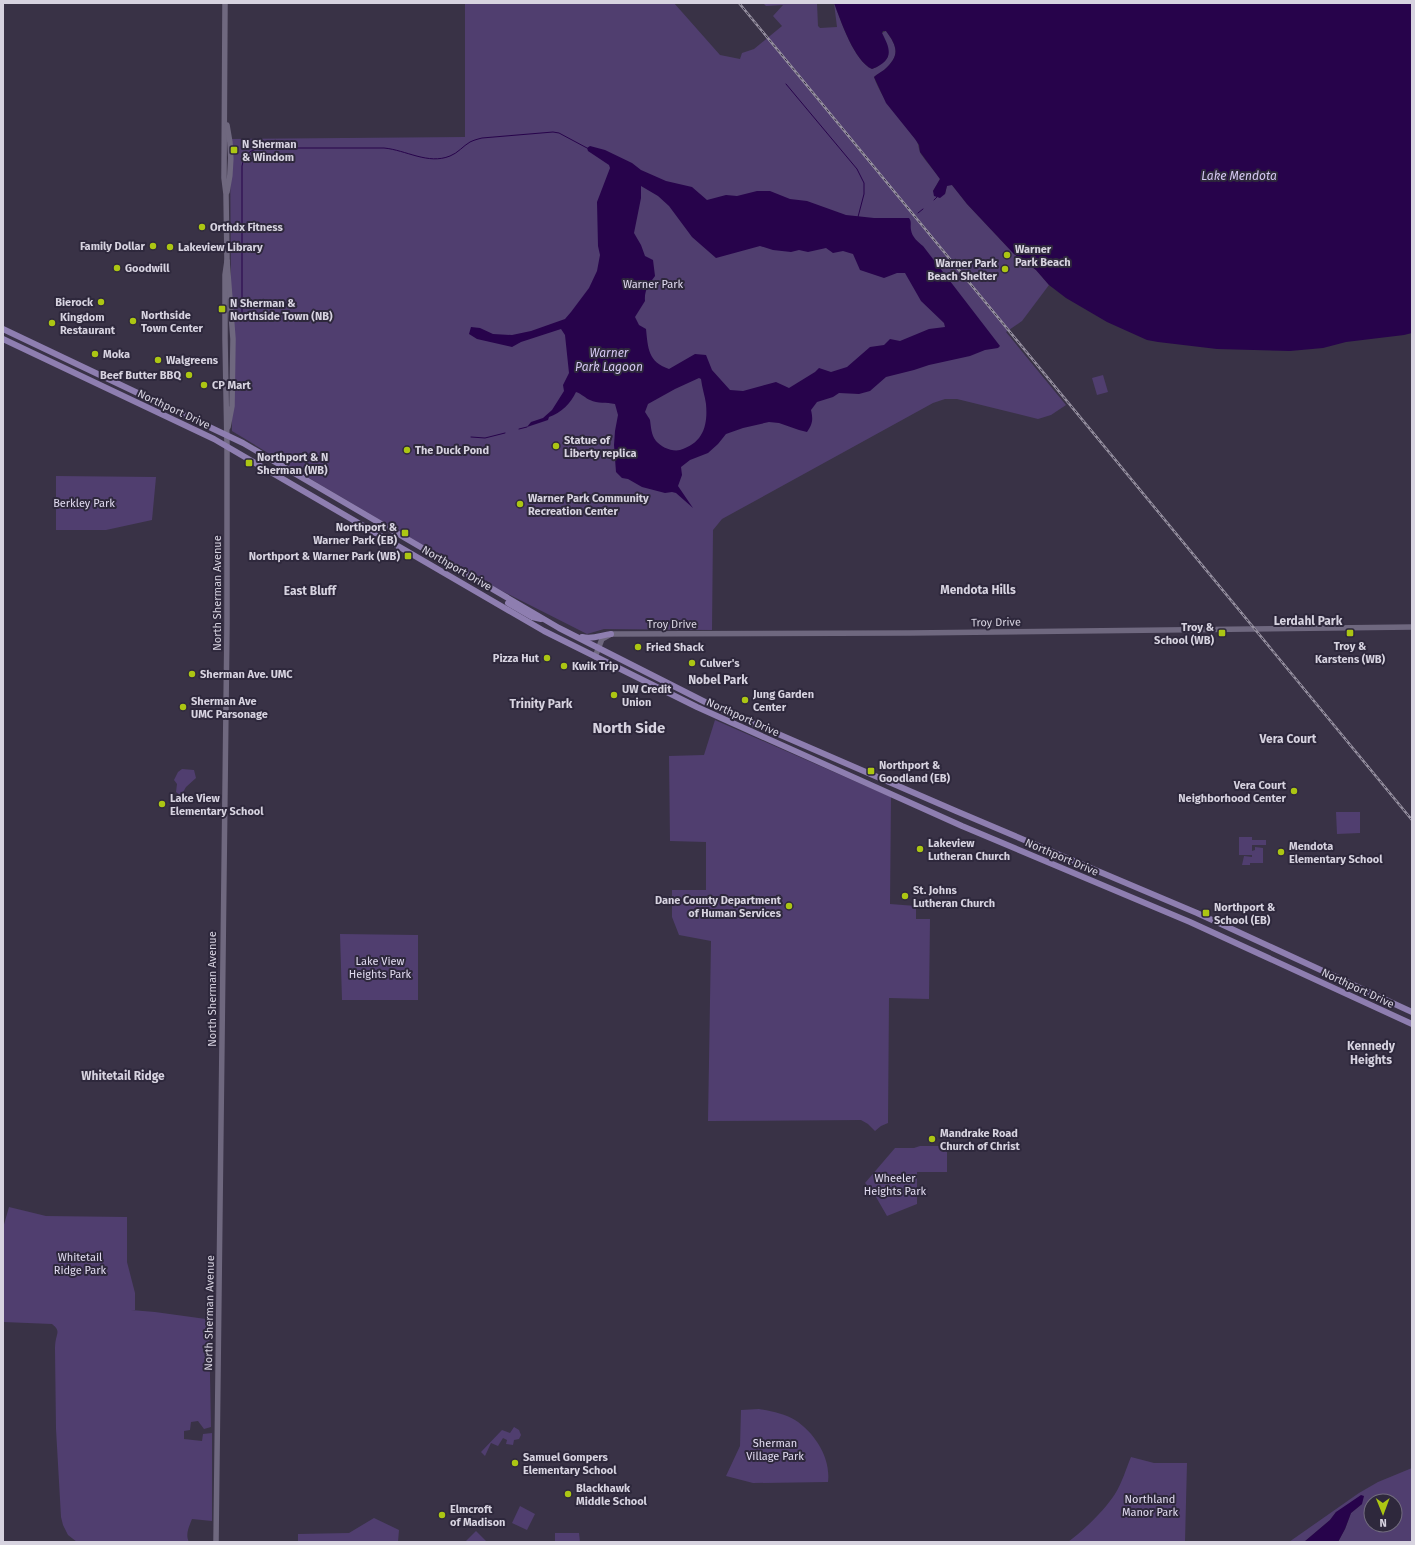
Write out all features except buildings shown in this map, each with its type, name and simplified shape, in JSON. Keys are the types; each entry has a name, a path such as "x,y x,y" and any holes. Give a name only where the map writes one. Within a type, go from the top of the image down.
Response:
{"main road":[{"name":"Northport Drive","path":"3,329 227,435 559,628 699,699 730,714 943,806 1193,911 1412,1012"},
{"name":"Northport Drive","path":"3,339 165,415 227,446 544,631 697,707 886,793 1190,922 1412,1024"},
{"path":"102,386 120,385"},
{"path":"508,603 532,617 544,619"},
{"path":"559,628 589,639 611,634"},
{"path":"650,684 670,689 693,700 699,699"}],"street":[{"name":"North Sherman Avenue","path":"216,1542 227,624 227,435 231,410 232,364 232,325 227,260 224,168 226,119 225,3"},
{"name":"Troy Drive","path":"611,634 910,633 1412,627"},
{"path":"595,657 603,637 611,634"}],"green space":[{"name":"Warner Park","path":"465,3 674,3 720,55 740,59 742,53 754,49 782,26 773,16 783,5 766,6 763,3 817,3 818,26 820,28 837,27 834,3 844,30 859,58 865,65 872,69 877,67 888,57 882,33 886,31 895,47 895,56 883,71 874,77 887,102 916,140 921,154 940,179 933,191 945,194 947,185 952,185 967,204 1014,254 1036,270 1049,285 1022,321 1006,332 1066,405 1051,415 1038,419 957,399 945,399 933,403 722,519 713,530 712,630 604,629 587,634 498,589 232,431 230,139 465,137"},
{"path":"1103,375 1108,392 1097,395 1092,378"},
{"name":"Berkley Park","path":"56,476 156,477 152,520 106,530 56,530"},
{"path":"715,720 891,797 890,904 916,906 916,919 930,919 929,999 889,998 888,1123 875,1131 861,1120 708,1121 711,941 679,935 672,917 672,890 706,890 706,842 670,841 669,756 704,755"},
{"path":"182,769 194,770 196,778 180,795 176,792 177,784 174,780 178,772"},
{"path":"1336,812 1360,812 1360,833 1337,834"},
{"path":"1239,837 1252,837 1252,840 1266,840 1266,845 1252,845 1252,851 1255,850 1255,847 1263,848 1263,863 1250,863 1250,865 1242,865 1244,856 1252,857 1252,855 1239,855"},
{"name":"Lake View Heights Park","path":"340,934 418,935 418,1000 342,1000"},
{"name":"Wheeler Heights Park","path":"920,1146 947,1146 947,1172 917,1172 917,1204 887,1216 872,1190 865,1183 895,1148 914,1148"},
{"name":"Whitetail Ridge Park","path":"9,1207 46,1216 127,1217 127,1262 135,1293 135,1310 131,1310 206,1319 209,1323 211,1427 204,1429 198,1421 191,1422 190,1430 184,1431 184,1439 202,1441 203,1434 212,1433 212,1521 192,1519 187,1533 189,1542 77,1542 68,1535 61,1517 56,1429 55,1342 57,1331 52,1324 3,1322 3,1228"},
{"name":"Sherman Village Park","path":"759,1409 778,1413 791,1418 802,1425 809,1432 815,1439 824,1455 827,1464 828,1482 753,1483 726,1476 740,1446 741,1410"},
{"path":"514,1427 519,1430 521,1435 519,1439 514,1440 513,1445 506,1444 507,1440 503,1438 498,1446 491,1443 485,1456 481,1452 502,1430 510,1433"},
{"name":"Northland Manor Park","path":"1131,1457 1154,1463 1187,1463 1185,1542 1068,1542 1093,1520 1115,1494"},
{"path":"1412,1468 1412,1542 1338,1542 1351,1513 1362,1504 1336,1512 1330,1520 1304,1542 1289,1542 1359,1493 1378,1482"},
{"path":"520,1506 535,1514 527,1530 512,1523"},
{"path":"374,1518 399,1530 398,1542 298,1542 298,1534 349,1533"},
{"path":"476,1531 487,1542 465,1542"},
{"path":"555,1533 579,1533 580,1542 555,1542"}],"water":[{"name":"Lake Mendota","path":"834,3 1412,3 1412,333 1346,342 1323,348 1290,351 1217,349 1147,340 1107,322 1066,298 1049,285 1036,270 1014,254 967,204 952,185 947,186 945,194 940,198 934,196 933,191 940,179 920,152 919,145 915,139 886,103 874,77 884,70 893,60 896,51 893,42 886,31 883,31 882,33 889,49 887,58 879,66 872,69 865,65 859,58 844,30"},
{"name":"Warner Park Lagoon","path":"590,146 605,150 632,163 641,170 666,181 692,187 707,200 726,195 737,196 757,191 770,191 790,199 807,201 846,215 874,218 909,218 914,237 923,246 1000,346 998,348 985,350 970,356 929,365 886,377 870,391 859,394 839,393 833,397 817,402 811,410 812,421 807,432 779,423 769,422 743,428 726,434 708,453 690,460 681,467 682,475 678,486 693,508 676,493 665,493 642,487 628,479 622,478 616,472 614,445 618,415 615,404 593,401 576,392 565,407 558,413 549,417 548,420 527,427 531,422 543,418 552,410 564,391 563,385 569,373 565,335 561,329 521,342 512,347 477,339 469,334 471,327 480,328 493,334 512,335 531,331 565,319 589,288 597,271 600,255 598,246 597,202 610,168 609,165 588,151 587,148","holes":["641,186 658,196 669,206 692,237 716,258 760,246 773,250 791,252 799,250 808,252 826,248 833,253 843,251 853,254 860,270 884,278 897,273 905,273 921,301 944,323 945,327 929,329 900,341 890,339 884,345 870,347 847,367 831,372 819,368 789,388 776,382 743,391 730,390 712,370 706,355 695,354 669,369 662,366 650,354 646,329 639,325 635,317 645,301 646,290 655,276 653,260 645,256 634,233 641,198","699,378 701,379 706,404 705,426 699,438 694,443 680,450 670,450 658,443 653,436 650,420 645,412 648,404"]},
{"path":"1361,1495 1363,1496 1362,1504 1351,1513 1338,1542 1304,1542 1330,1520 1336,1512"}],"waterway":[{"path":"786,84 857,169 864,183 864,194 858,217"},
{"path":"242,320 242,166 246,156 252,151 259,148 384,148 434,159 453,155 470,142 482,138 553,132 559,133 587,148"},
{"path":"934,200 937,197"},
{"path":"918,213 923,209"},
{"path":"519,429 527,427"},
{"path":"471,437 485,438 505,433"}],"railway":[{"path":"739,3 1412,820"}],"place":[{"name":"N Sherman & Windom","path":"234,150"},
{"name":"Orthdx Fitness","path":"202,227"},
{"name":"Family Dollar","path":"153,246"},
{"name":"Lakeview Library","path":"170,247"},
{"name":"Warner Park Beach","path":"1007,255"},
{"name":"Goodwill","path":"117,268"},
{"name":"Warner Park Beach Shelter","path":"1005,269"},
{"name":"Bierock","path":"101,302"},
{"name":"N Sherman & Northside Town (NB)","path":"222,309"},
{"name":"Northside Town Center","path":"133,321"},
{"name":"Kingdom Restaurant","path":"52,323"},
{"name":"Moka","path":"95,354"},
{"name":"Walgreens","path":"158,360"},
{"name":"Beef Butter BBQ","path":"189,375"},
{"name":"CP Mart","path":"204,385"},
{"name":"Statue of Liberty replica","path":"556,446"},
{"name":"The Duck Pond","path":"407,450"},
{"name":"Northport & N Sherman (WB)","path":"249,463"},
{"name":"Warner Park Community Recreation Center","path":"520,504"},
{"name":"Northport & Warner Park (EB)","path":"405,533"},
{"name":"Northport & Warner Park (WB)","path":"408,556"},
{"name":"Troy & School (WB)","path":"1222,633"},
{"name":"Troy & Karstens (WB)","path":"1350,633"},
{"name":"Fried Shack","path":"638,647"},
{"name":"Pizza Hut","path":"547,658"},
{"name":"Culver's","path":"692,663"},
{"name":"Kwik Trip","path":"564,666"},
{"name":"Sherman Ave. UMC","path":"192,674"},
{"name":"UW Credit Union","path":"614,695"},
{"name":"Jung Garden Center","path":"745,700"},
{"name":"Sherman Ave UMC Parsonage","path":"183,707"},
{"name":"Northport & Goodland (EB)","path":"871,771"},
{"name":"Vera Court Neighborhood Center","path":"1294,791"},
{"name":"Lake View Elementary School","path":"162,804"},
{"name":"Lakeview Lutheran Church","path":"920,849"},
{"name":"Mendota Elementary School","path":"1281,852"},
{"name":"St. Johns Lutheran Church","path":"905,896"},
{"name":"Dane County Department of Human Services","path":"789,906"},
{"name":"Northport & School (EB)","path":"1206,913"},
{"name":"Mandrake Road Church of Christ","path":"932,1139"},
{"name":"Samuel Gompers Elementary School","path":"515,1463"},
{"name":"Blackhawk Middle School","path":"568,1494"},
{"name":"Elmcroft of Madison","path":"442,1515"}],"district":[{"name":"Mendota Hills","path":"978,590"},
{"name":"East Bluff","path":"310,591"},
{"name":"Lerdahl Park","path":"1308,621"},
{"name":"Nobel Park","path":"718,680"},
{"name":"Trinity Park","path":"541,704"},
{"name":"North Side","path":"629,728"},
{"name":"Vera Court","path":"1288,739"},
{"name":"Kennedy Heights","path":"1371,1053"},
{"name":"Whitetail Ridge","path":"123,1076"}]}
